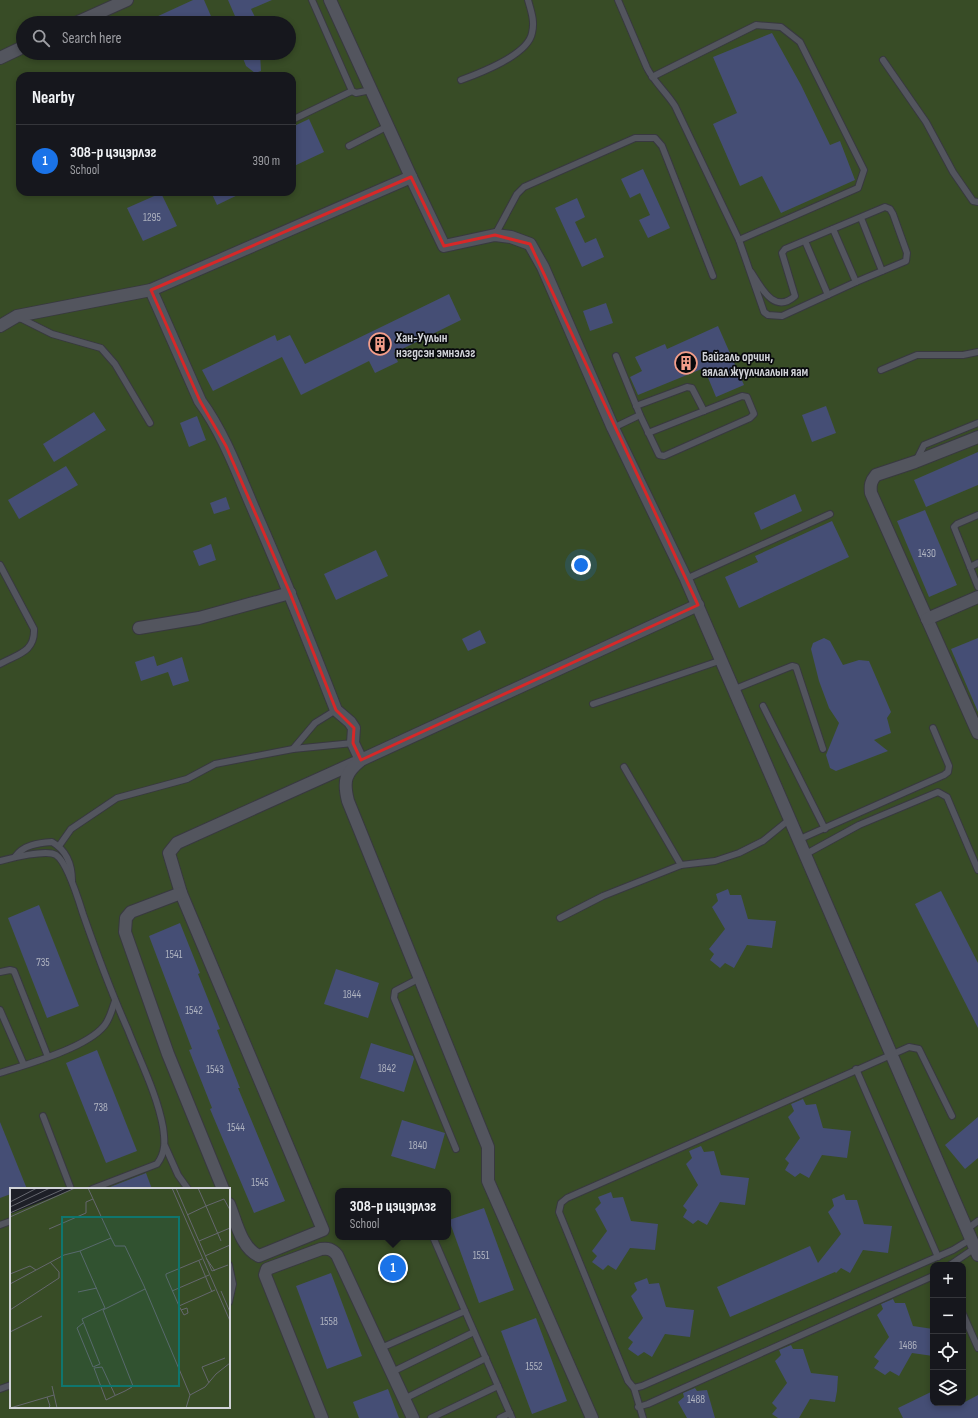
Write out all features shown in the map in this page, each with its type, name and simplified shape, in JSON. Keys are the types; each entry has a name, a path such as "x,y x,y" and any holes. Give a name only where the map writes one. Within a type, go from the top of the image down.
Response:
{"street":[{"path":"92,16 127,0"},
{"path":"330,0 444,246 495,235 511,237 530,244 543,267 613,428 698,605 973,1242"},
{"path":"0,58 16,50"},
{"path":"0,326 17,316 151,290 411,177"},
{"path":"151,290 200,401 210,415 226,446 290,593 336,710 350,722 354,728 354,743 361,760"},
{"path":"978,437 915,462 876,475 871,480 870,486 871,493 978,733"},
{"path":"139,628 199,618 290,593"},
{"path":"927,619 978,597"},
{"path":"230,1206 245,1244 251,1253 259,1256 323,1230 181,893 169,853 177,843 698,605"},
{"path":"361,760 350,769 346,778 345,789 488,1147 488,1181 592,1418"},
{"path":"181,893 131,912 126,918 125,932 168,1054 223,1188"},
{"path":"322,1418 265,1275 267,1270 321,1249 332,1250 337,1255 413,1418"}],"lane":[{"path":"312,0 352,92"},
{"path":"461,80 475,75 515,55 532,36 533,18 528,0"},
{"path":"618,0 652,77 666,91 675,106 739,240 751,272 753,284 764,312 768,315 782,316 906,261 907,253 893,214 890,209 885,208 785,249 782,253 795,296 791,300 780,302 767,297 751,272"},
{"path":"652,77 756,26 781,27 800,42 864,170 858,188 739,240"},
{"path":"883,60 926,122 953,172 974,201 978,202"},
{"path":"296,118 352,92 356,93 371,90"},
{"path":"349,146 388,126"},
{"path":"495,235 517,194 524,187 636,138 655,138 662,146 713,276"},
{"path":"861,218 882,271"},
{"path":"834,229 856,282"},
{"path":"805,241 828,295"},
{"path":"17,316 52,334 101,348 115,364 150,423"},
{"path":"882,370 916,355 963,355 978,352"},
{"path":"616,356 636,406 648,433 659,455 664,456 750,418 754,414 747,397 742,396 648,433"},
{"path":"636,406 687,387 692,388 704,411"},
{"path":"613,428 640,415"},
{"path":"915,462 924,445 978,423"},
{"path":"686,579 830,514"},
{"path":"978,515 957,524 954,527 978,587"},
{"path":"970,566 978,563"},
{"path":"0,565 34,629 34,640 29,648 0,664"},
{"path":"593,704 722,660"},
{"path":"735,690 792,666 796,667 823,749"},
{"path":"763,706 825,829"},
{"path":"293,749 315,723 336,710"},
{"path":"800,839 825,829 948,772 949,766 934,728"},
{"path":"59,846 71,829 117,798 187,779 215,764 293,749 354,743"},
{"path":"624,767 681,865"},
{"path":"806,854 859,825 938,792 947,797 978,870"},
{"path":"560,918 603,896 681,865 715,861 739,853 763,841 790,819"},
{"path":"15,857 20,851 37,844 52,842 65,852 72,875 72,882"},
{"path":"0,861 15,857 51,853 61,860 72,882 115,1001 150,1083 163,1126 163,1155 156,1164 95,1188"},
{"path":"0,972 10,970 14,972 48,1056"},
{"path":"420,978 395,991 394,998 456,1149"},
{"path":"0,1073 48,1056 92,1037 104,1026 110,1016 115,1001"},
{"path":"0,1010 24,1065"},
{"path":"643,1418 638,1407 634,1388 628,1381 559,1212 561,1203 567,1198 856,1069 910,1047 919,1049 952,1116"},
{"path":"856,1069 938,1257"},
{"path":"43,1116 71,1188"},
{"path":"164,1146 178,1175 187,1188"},
{"path":"0,1225 10,1221"},
{"path":"953,1262 973,1242 978,1221"},
{"path":"434,1240 511,1416 500,1418"},
{"path":"634,1388 642,1386 973,1242"},
{"path":"230,1270 233,1284 230,1298"},
{"path":"638,1407 662,1398 930,1277"},
{"path":"381,1348 465,1311"},
{"path":"966,1321 978,1348"},
{"path":"392,1372 474,1332"},
{"path":"404,1399 486,1358"},
{"path":"0,1389 10,1385"},
{"path":"431,1418 498,1386"}],"highlighted area":[{"path":"411,177 444,246 495,235 530,244 698,605 361,760 353,743 354,728 336,710 290,593 226,446 200,401 151,290"}],"green space":[{"path":"0,0 978,0 978,1418 0,1418"}],"building":[{"path":"193,0 204,0 211,16 158,16"},
{"path":"228,0 272,0 251,9 254,16 235,16"},
{"path":"772,33 801,85 830,145 840,141 855,180 781,213 762,176 740,186 713,124 737,113 713,57"},
{"path":"244,60 260,60 261,71 254,72 246,66"},
{"path":"309,119 324,152 296,165 296,125"},
{"path":"643,169 670,228 648,238 639,220 650,215 640,193 630,198 621,179"},
{"path":"154,196 162,196 177,226 143,241 127,208"},
{"path":"213,196 236,196 217,205"},
{"path":"577,198 585,217 575,222 585,243 596,238 604,257 582,267 555,208"},
{"name":"Хан-Уулын нэгдсэн эмнэлэг","path":"449,294 461,320 394,353 398,362 375,373 369,361 301,395 282,357 213,391 202,370 275,335 277,341 290,335 305,364"},
{"path":"606,303 613,323 590,331 583,311"},
{"name":"Байгаль орчин, аялал жуулчлалын яам","path":"718,326 744,385 716,397 704,368 638,395 630,377 642,371 635,357 665,344 667,349"},
{"path":"826,406 836,433 812,442 802,415"},
{"path":"94,412 106,430 54,462 43,444"},
{"path":"197,416 206,440 189,447 180,423"},
{"path":"978,452 978,485 926,507 914,480"},
{"path":"66,466 78,485 19,519 8,500"},
{"path":"795,494 802,511 761,530 754,513"},
{"path":"226,497 230,509 214,514 210,503"},
{"path":"925,510 957,585 929,597 897,521"},
{"path":"832,521 849,557 739,608 725,577 758,562 755,556"},
{"path":"211,544 216,560 199,566 193,551"},
{"path":"376,550 388,576 336,600 324,574"},
{"path":"480,630 486,643 468,651 462,639"},
{"path":"824,638 830,641 843,665 859,660 869,661 891,712 887,718 891,733 874,740 888,751 836,771 830,768 826,755 839,723 829,708 819,681 811,649 813,643"},
{"path":"978,638 978,712 951,649"},
{"path":"154,656 157,666 182,657 189,681 173,686 168,672 141,681 135,662"},
{"path":"728,889 730,895 741,895 748,919 776,921 772,948 747,945 734,968 725,963 720,968 710,960 714,954 709,949 725,929 712,907 718,901 716,894"},
{"path":"941,891 978,963 978,1028 915,904"},
{"path":"39,905 79,1006 47,1018 8,918"},
{"path":"180,923 220,1029 217,1030 240,1088 238,1088 285,1201 254,1213 210,1109 212,1108 189,1050 192,1049 149,936"},
{"path":"336,969 379,983 368,1018 324,1004"},
{"path":"371,1043 413,1056 414,1059 404,1092 360,1078"},
{"path":"97,1050 137,1151 106,1163 66,1063"},
{"path":"803,1099 806,1105 816,1104 823,1128 851,1131 847,1158 822,1155 809,1178 800,1173 795,1177 785,1170 789,1163 785,1159 800,1138 788,1117 794,1111 791,1104"},
{"path":"978,1117 978,1158 965,1169 945,1145"},
{"path":"402,1120 445,1133 435,1169 391,1156"},
{"path":"0,1122 27,1188 10,1188 10,1194 0,1198"},
{"path":"701,1146 704,1152 714,1151 721,1175 749,1178 745,1205 720,1202 707,1225 698,1220 693,1224 683,1217 687,1210 683,1206 698,1185 686,1164 692,1158 689,1151"},
{"path":"146,1173 152,1188 108,1188"},
{"path":"611,1192 613,1198 623,1197 631,1221 658,1224 655,1250 630,1248 616,1270 608,1265 603,1270 592,1262 597,1256 592,1251 607,1231 595,1209 601,1203 598,1197"},
{"path":"844,1194 846,1200 857,1200 864,1224 892,1226 888,1253 863,1250 850,1273 841,1268 836,1273 835,1272 730,1317 717,1287 810,1246 818,1263 841,1234 828,1212 834,1206 832,1199"},
{"path":"484,1208 514,1290 479,1303 451,1226 451,1219"},
{"path":"331,1273 362,1356 327,1369 296,1286"},
{"path":"647,1278 649,1284 659,1283 666,1307 694,1310 690,1337 665,1334 652,1357 644,1352 638,1356 628,1349 633,1342 628,1338 643,1318 631,1296 637,1290 634,1283"},
{"path":"893,1299 895,1303 905,1303 913,1326 930,1329 930,1356 912,1353 899,1376 890,1371 885,1375 874,1368 879,1361 874,1357 889,1337 877,1315 883,1309 881,1304"},
{"path":"536,1318 567,1401 532,1414 501,1331"},
{"path":"791,1345 793,1349 803,1349 811,1373 838,1376 837,1391 835,1402 810,1399 799,1418 778,1418 772,1414 777,1408 772,1403 787,1383 775,1361 781,1355 779,1350"},
{"path":"695,1388 697,1391 707,1390 715,1418 687,1418 678,1402 684,1397 683,1393"},
{"path":"388,1389 399,1418 359,1418 353,1402"},
{"path":"930,1392 930,1406 966,1406 966,1401 978,1395 978,1418 903,1418 898,1408"}],"place":[{"name":"Хан-Уулын нэгдсэн эмнэлэг","path":"380,344"},
{"name":"Байгаль орчин, аялал жуулчлалын яам","path":"686,363"},
{"name":"308-р цэцэрлэг","path":"393,1268"}]}
